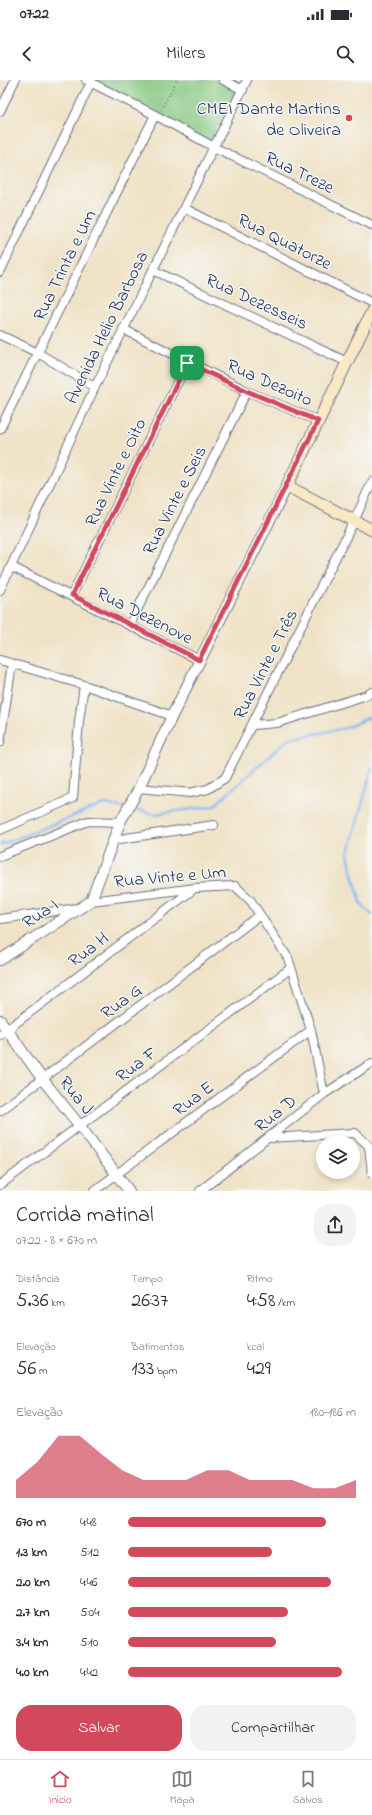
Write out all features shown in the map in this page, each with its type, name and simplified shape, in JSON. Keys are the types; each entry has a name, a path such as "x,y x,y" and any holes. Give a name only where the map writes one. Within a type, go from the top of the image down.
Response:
{"main road":[{"path":"372,311 287,486 372,530"}],"street":[{"path":"0,111 15,80"},
{"path":"223,80 243,90"},
{"name":"Avenida Helio Barbosa","path":"0,590 123,329 248,80"},
{"path":"0,272 89,81"},
{"name":"Rua Treze","path":"89,81 156,115 214,147 372,225"},
{"name":"Rua Trinta e Um","path":"0,429 156,115"},
{"name":"Rua Quatorze","path":"184,208 372,303"},
{"name":"Rua Dezesseis","path":"153,270 347,362"},
{"name":"Rua Dezoito","path":"123,329 187,363 247,391 318,421"},
{"path":"0,335 38,353 95,387"},
{"name":"Rua Vinte e Oito","path":"72,595 187,363"},
{"name":"Rua Vinte e Seis","path":"130,624 247,391"},
{"name":"Rua Vinte e Três","path":"138,790 190,793 208,789 225,778 253,725 372,482"},
{"path":"91,901 113,840 123,818 138,790 199,660 287,486"},
{"name":"Rua Dezenove","path":"12,567 72,595 199,660"},
{"path":"0,660 84,685 172,716"},
{"path":"0,742 12,664"},
{"path":"0,830 73,798 78,721 84,685"},
{"path":"253,725 277,723 368,695 372,692"},
{"path":"0,856 88,821 123,818"},
{"path":"113,840 214,825"},
{"name":"Rua Vinte e Um","path":"0,918 78,908 91,901 196,888 235,886 251,901 288,958 311,1030 324,1094"},
{"name":"Rua H","path":"4,1033 196,888"},
{"name":"Rua I","path":"0,960 78,908"},
{"name":"Rua G","path":"0,1111 260,915"},
{"name":"Rua F","path":"0,1185 291,968"},
{"name":"Rua J","path":"0,1020 4,1033 80,1126 117,1174 128,1191"},
{"name":"Rua E","path":"94,1191 311,1030"},
{"name":"Rua D","path":"200,1191 324,1094 372,1063"},
{"path":"269,1138 355,1133 369,1146 372,1173"}],"path":[{"path":"156,115 177,80"}],"green space":[{"path":"98,80 221,80 237,89 208,144 96,84"}],"waterway":[{"path":"130,809 155,814 214,806 288,739 346,728 372,716"},
{"path":"372,768 348,855 361,904 372,915"},
{"path":"0,845 105,804 125,808"}],"place":[{"name":"CMEI Dante Martins de Oliveira","path":"349,118"}],"route":[{"path":"187,363 247,391 318,421 287,486 199,660 72,595 187,363"}]}
